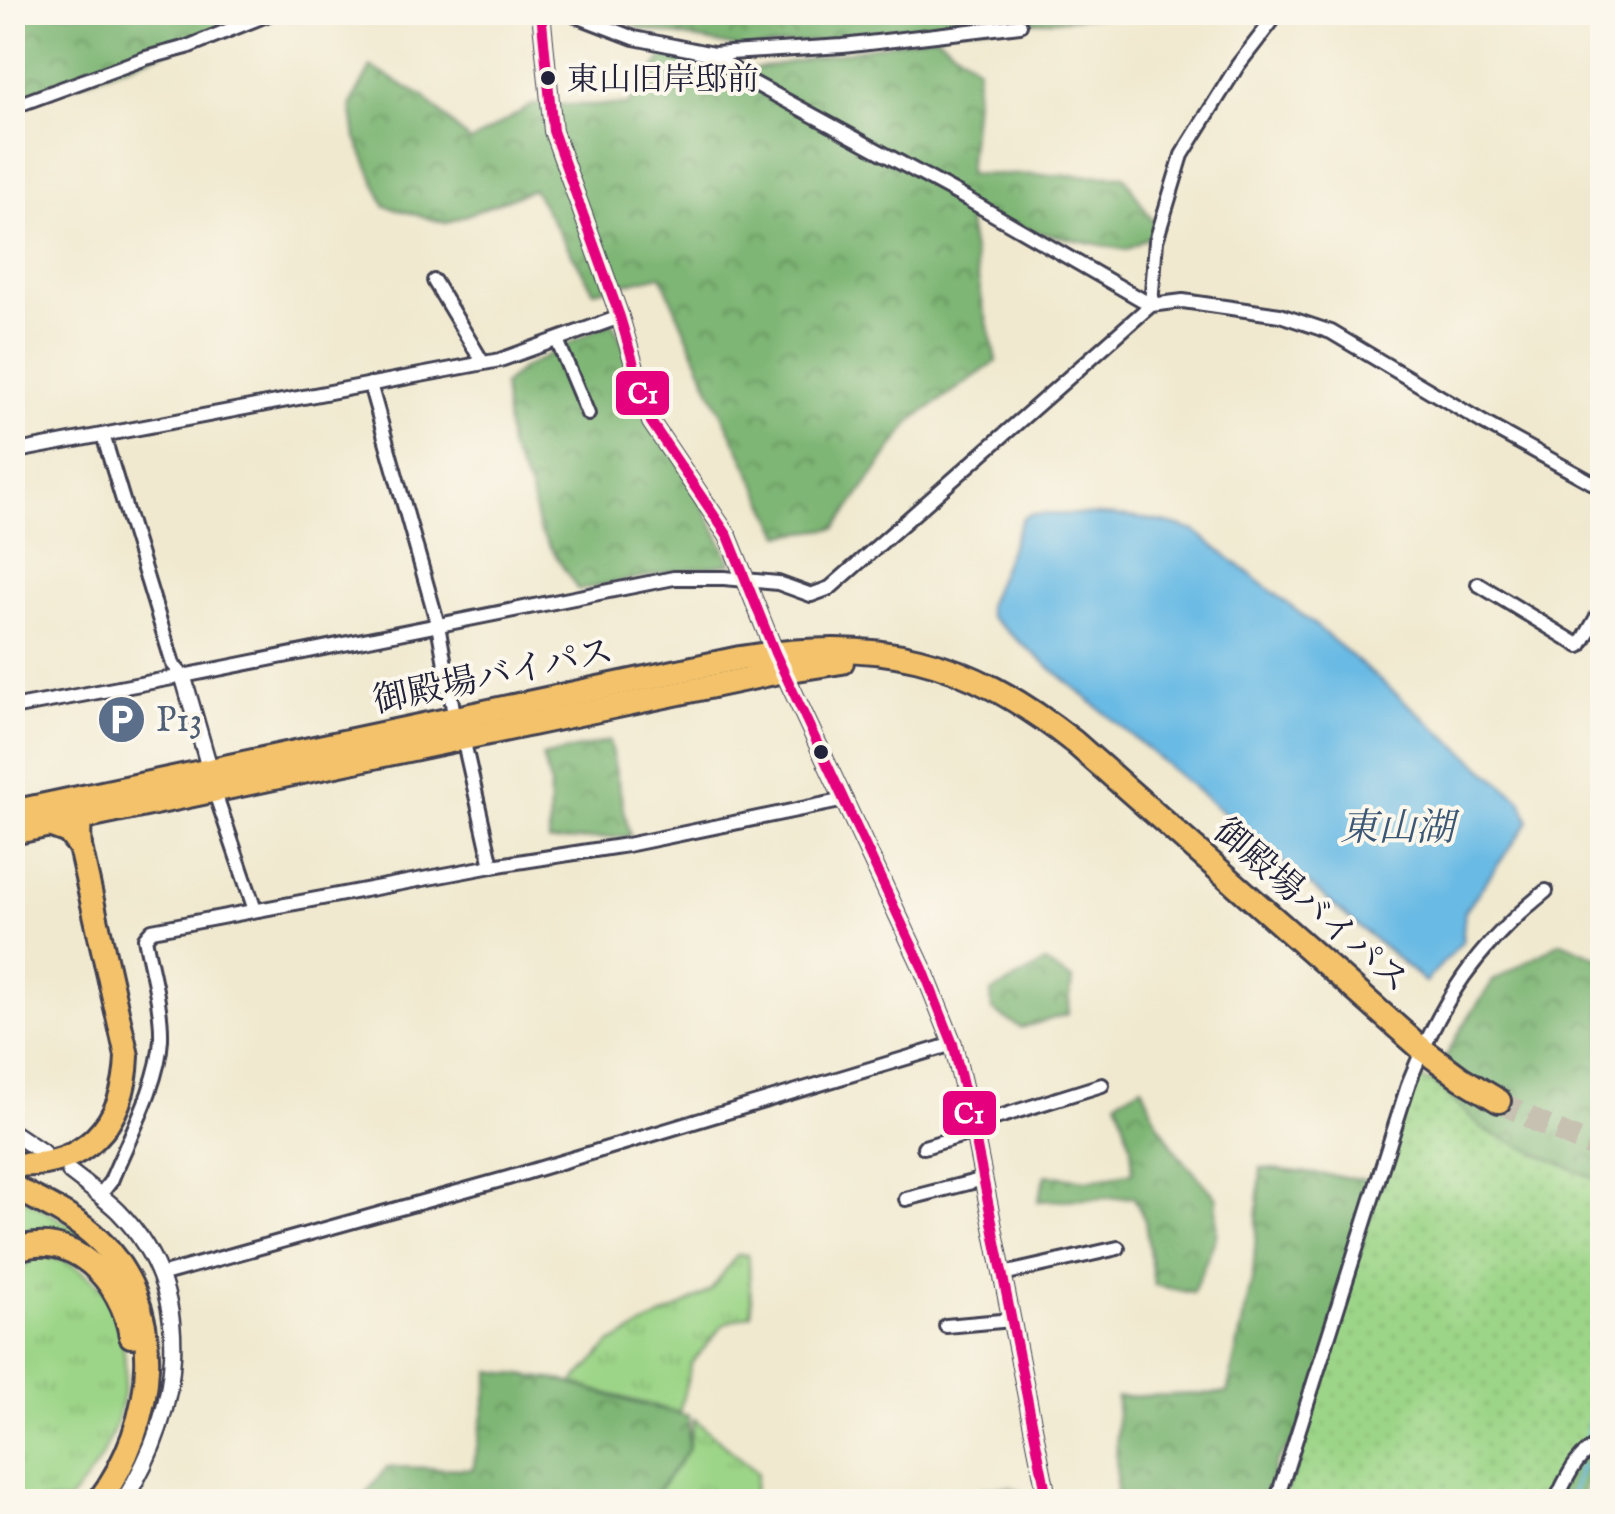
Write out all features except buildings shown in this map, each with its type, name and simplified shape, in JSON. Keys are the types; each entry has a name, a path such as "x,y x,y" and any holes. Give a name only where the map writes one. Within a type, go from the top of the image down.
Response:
{"highway":[{"name":"御殿場バイパス","path":"12,812 92,796 212,780 780,662 874,662 932,668 988,685 1017,700 1074,742 1422,1049 1499,1102"},
{"name":"御殿場バイパス","path":"12,833 79,820 212,780"},
{"path":"12,1164 40,1164 79,1151 107,1125 120,1103 126,1078 127,1056 80,846 79,820 92,796"},
{"path":"49,826 68,832 80,846"},
{"path":"12,1186 92,1234 120,1264 142,1311 148,1342 143,1403 132,1442 98,1502"},
{"path":"12,1252 36,1246 61,1248 86,1259 112,1286 127,1315 133,1370 126,1414 112,1452 79,1502"}],"street":[{"path":"12,108 274,12"},
{"path":"540,12 553,131 620,318 652,422 728,536 780,662 923,969 953,1044 974,1128 1048,1502"},
{"path":"566,12 634,38 714,54 844,46 1020,26"},
{"path":"1151,305 1156,241 1182,156 1238,65 1279,12"},
{"path":"714,54 748,80 1151,305"},
{"path":"434,281 483,363"},
{"path":"12,708 674,578 778,583 810,595 830,588 1151,305 1182,300 1280,315 1331,332 1602,488"},
{"path":"12,452 500,360 620,318"},
{"path":"557,340 588,414"},
{"path":"370,384 438,625 492,866"},
{"path":"102,435 173,664 183,676 212,780 256,910"},
{"path":"1478,584 1580,646 1602,608"},
{"path":"100,1195 111,1181 160,1056 161,1034 145,938 152,930 492,866 627,845 845,800"},
{"path":"1276,1502 1422,1049 1462,976 1488,943 1546,891"},
{"path":"160,1276 508,1178 953,1044"},
{"path":"924,1147 1102,1084"},
{"path":"12,1132 42,1152"},
{"path":"70,1172 120,1213 136,1233 160,1276 171,1320 168,1401 148,1456 122,1502"},
{"path":"906,1199 984,1179"},
{"path":"1002,1274 1118,1248"},
{"path":"946,1326 1012,1320"},
{"path":"1555,1502 1575,1464 1602,1443"}],"green space":[{"path":"13,13 271,13 22,104 13,78"},
{"path":"606,13 1116,13 746,49 639,28"},
{"path":"935,35 978,67 968,174 1124,176 1159,231 1126,250 967,218 997,361 912,420 836,528 781,535 712,393 661,275 594,291 533,189 446,223 385,206 356,138 351,104 371,67 424,97 470,142 532,105 628,105 670,47 738,72"},
{"path":"612,321 732,564 578,590 539,530 530,490 509,448 503,385 520,370"},
{"path":"609,741 630,836 549,842 550,783 542,757"},
{"path":"1561,942 1602,959 1602,1448 1580,1501 1489,1501 1345,1378 1276,1462 1266,1501 1116,1502 1117,1397 1227,1393 1253,1275 1261,1168 1390,1182 1420,1104 1493,981"},
{"path":"1045,963 1072,980 1068,1014 1021,1028 992,1010 991,993"},
{"path":"1418,1078 1432,1082 1486,1131 1602,1182 1602,1415 1597,1434 1573,1455 1548,1501 1283,1502 1402,1112"},
{"path":"1142,1086 1158,1123 1178,1154 1217,1198 1216,1237 1193,1293 1154,1285 1145,1221 1134,1197 1038,1201 1046,1175 1087,1180 1133,1172 1131,1145 1117,1100"},
{"path":"13,1191 88,1236 102,1265 13,1243"},
{"path":"737,1255 748,1255 752,1314 725,1323 691,1364 679,1413 572,1384 610,1344 710,1291"},
{"path":"44,1256 70,1263 109,1294 123,1348 123,1395 98,1463 68,1501 13,1502 13,1268 28,1264 28,1257"},
{"path":"491,1371 564,1381 689,1416 688,1450 650,1501 379,1502 366,1494 387,1467 473,1469"},
{"path":"694,1419 757,1473 752,1501 650,1502 688,1450"},
{"path":"1010,1487 1040,1501 973,1501 984,1488"}],"water":[{"name":"東山湖","path":"1030,514 1134,518 1195,531 1315,625 1521,800 1529,821 1465,911 1462,942 1425,982 989,616 987,606 1022,519"}],"waterway":[{"path":"1585,1447 1596,1369 1602,1360"},
{"path":"1569,1502 1581,1466"}],"tunnel":[{"path":"1499,1101 1602,1151"}],"transit line":[{"name":"C1","path":"541,12 553,131 620,317 651,422 728,536 775,653 923,969 953,1044 1048,1502"}],"place":[{"name":"東山旧岸邸前","path":"548,78"},
{"name":"P13","path":"121,719"}]}
